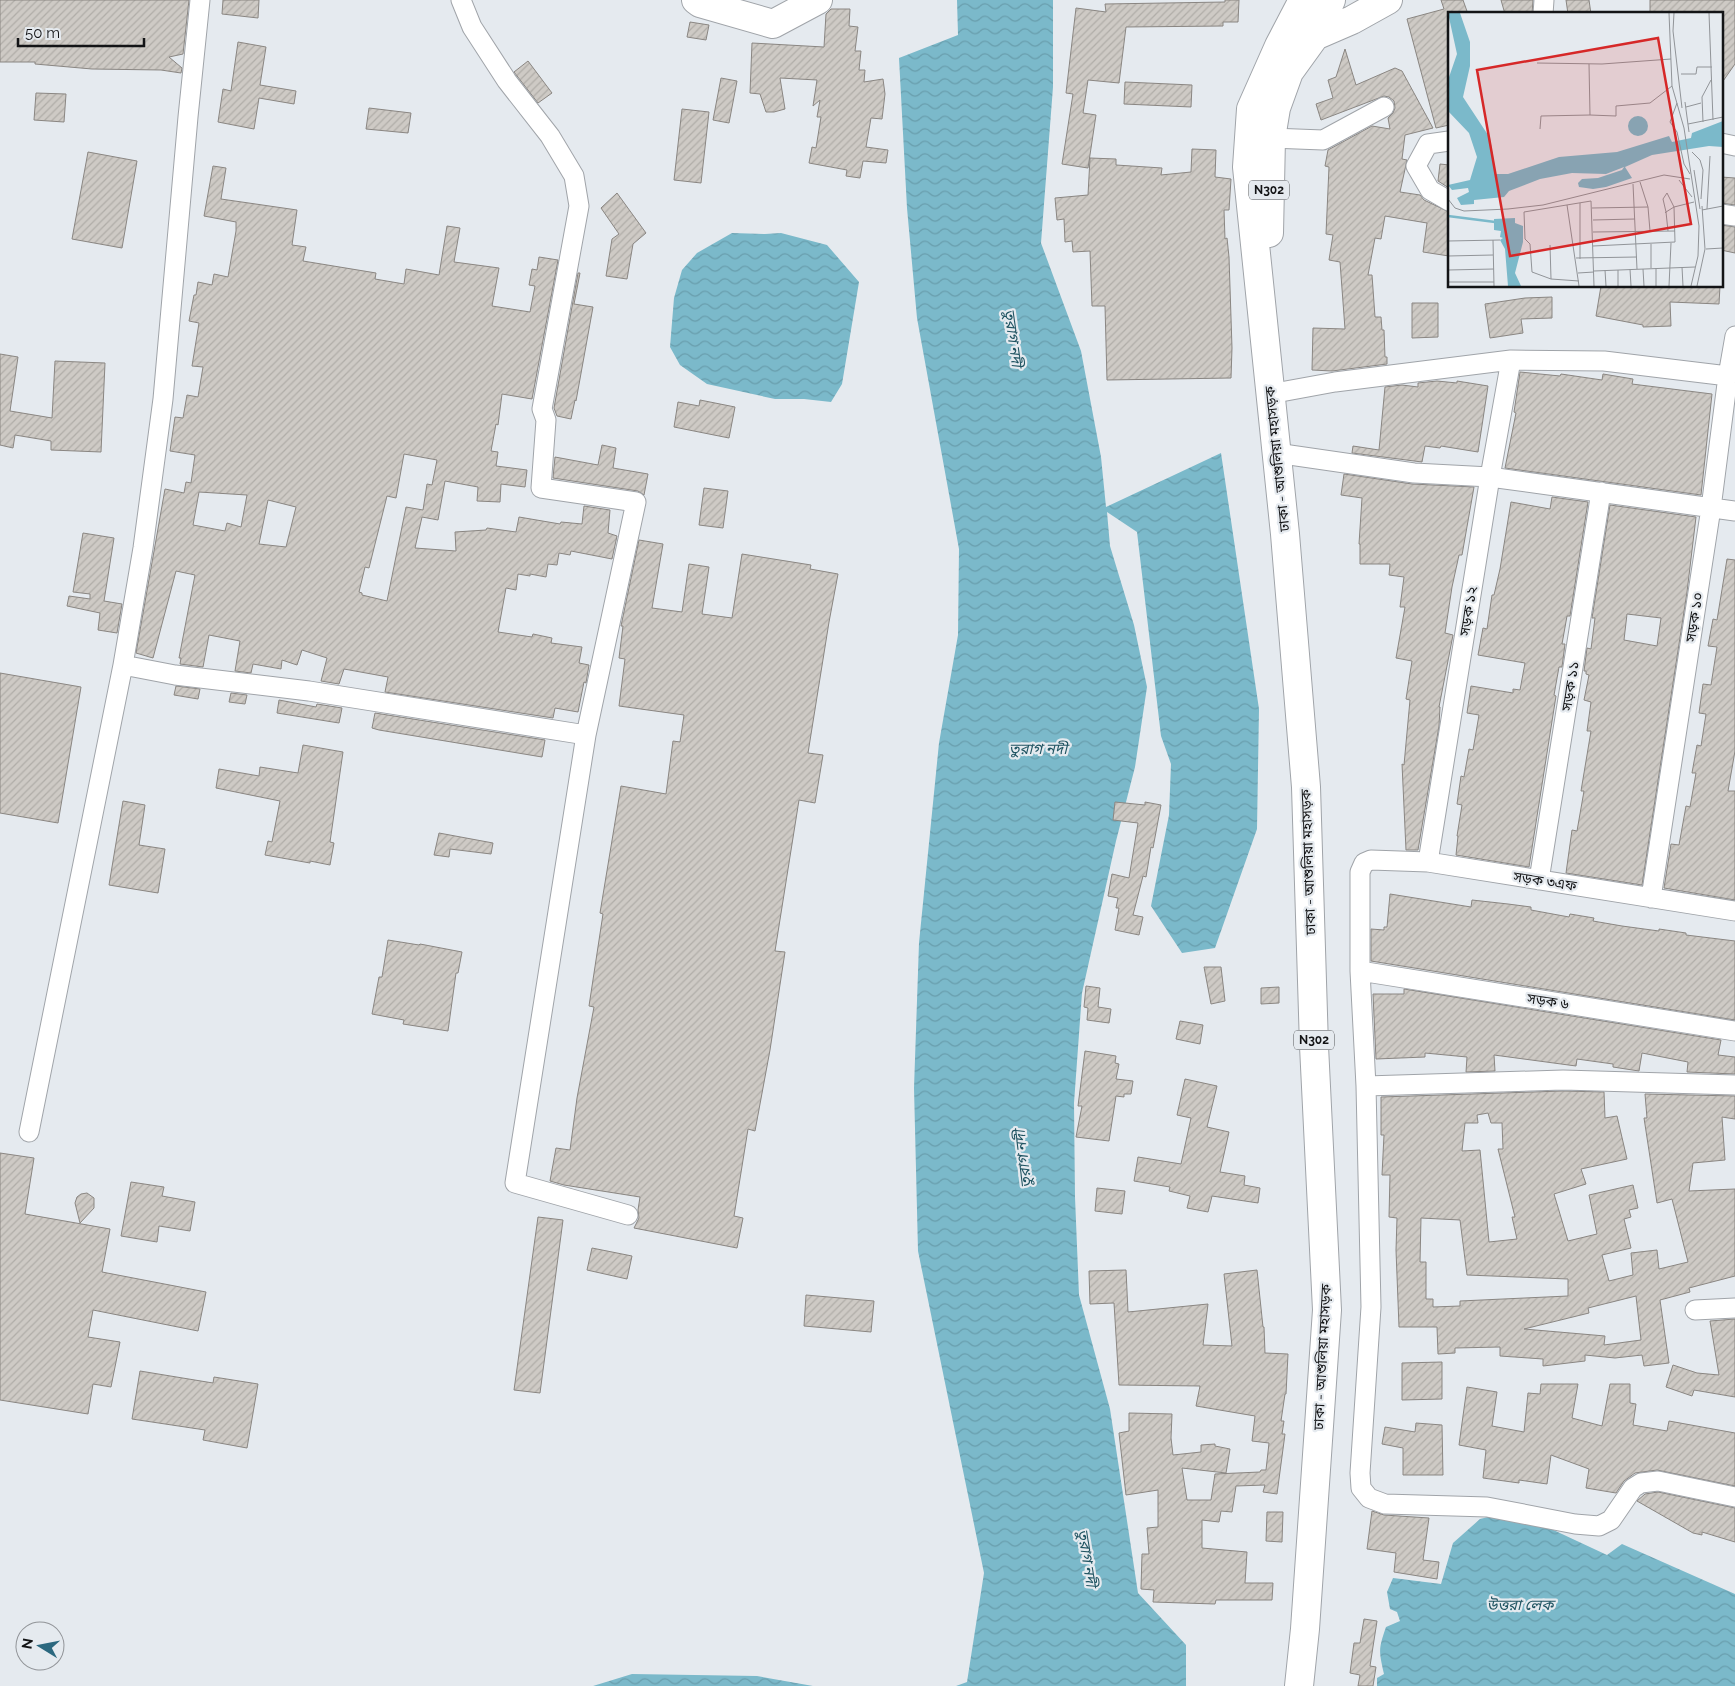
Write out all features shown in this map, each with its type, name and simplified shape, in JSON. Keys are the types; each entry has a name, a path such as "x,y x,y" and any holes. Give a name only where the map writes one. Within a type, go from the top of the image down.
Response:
{"highway":[{"path":"696,0 700,3 773,24 818,0"},
{"name":"ঢাকা - আশুলিয়া মহাসড়ক","path":"1279,46 1291,0"},
{"name":"ঢাকা - আশুলিয়া মহাসড়ক","path":"1298,1686 1306,1620 1327,1310 1315,1056 1306,786 1285,534 1247,167 1251,109 1279,46 1303,0"},
{"name":"N302","path":"1270,394 1269,189 1271,138 1276,108 1289,72 1315,36 1331,0"},
{"path":"1315,36 1352,20 1388,0"}],"street":[{"path":"30,1132 123,665 143,548 163,399 200,0"},
{"path":"461,0 472,27 507,81 550,136 574,176 579,206 542,409 546,420 541,488 636,502 586,735 516,1183 628,1215"},
{"path":"1271,138 1323,140 1384,107"},
{"path":"1448,141 1428,144 1416,166 1430,190 1448,201"},
{"path":"1722,143 1735,146"},
{"path":"1722,214 1735,216"},
{"name":"সড়ক ১০","path":"1651,898 1711,508 1735,336"},
{"path":"1270,394 1335,382 1511,360 1604,361 1728,376"},
{"name":"সড়ক ১২","path":"1428,862 1490,477 1511,360"},
{"path":"1276,453 1414,473 1490,477 1735,511"},
{"name":"সড়ক ১১","path":"1539,880 1601,492"},
{"path":"123,665 175,675 309,691 586,735"},
{"name":"সড়ক ৩এফ","path":"1360,970 1360,872 1364,863 1371,860 1428,862 1735,911"},
{"path":"1360,970 1366,1086 1371,1307 1360,1473 1361,1488 1369,1498 1385,1504 1488,1507 1575,1524 1599,1526 1611,1520 1633,1488 1641,1482 1658,1481 1735,1496"},
{"name":"সড়ক ৬","path":"1360,970 1735,1031"},
{"path":"1366,1086 1563,1080 1735,1086"},
{"path":"1695,1310 1735,1308"}],"water":[{"name":"তুরাগ নদী","path":"957,0 1053,0 1053,87 1041,243 1081,351 1101,457 1106,507 1221,453 1259,709 1257,829 1215,948 1182,953 1151,906 1169,815 1171,764 1161,736 1137,532 1107,512 1110,546 1134,625 1147,687 1135,767 1116,841 1082,993 1074,1103 1079,1295 1110,1409 1138,1593 1186,1645 1186,1686 956,1686 967,1682 984,1573 918,1251 914,1088 919,943 939,743 958,635 959,549 917,318 907,208 899,58 958,35"},
{"path":"732,233 781,233 827,245 859,282 842,384 831,402 804,399 775,399 707,384 680,365 670,347 674,298 682,270 697,253"},
{"name":"উত্তরা লেক","path":"1504,1513 1547,1527 1607,1555 1622,1544 1735,1594 1735,1686 1377,1686 1377,1678 1384,1674 1380,1650 1386,1627 1400,1621 1397,1612 1390,1609 1387,1592 1393,1578 1441,1584 1453,1543 1480,1519"},
{"path":"632,1674 757,1676 813,1686 593,1686"}],"building":[{"path":"0,0 189,0 183,54 169,57 182,68 181,73 161,70 92,69 35,64 35,62 0,62"},
{"path":"223,0 259,0 258,18 222,14"},
{"path":"1225,0 1239,0 1238,22 1223,22 1223,26 1126,27 1119,83 1088,80 1083,113 1096,115 1088,168 1062,164 1073,94 1066,93 1076,8 1106,12 1105,4 1225,2"},
{"path":"1441,0 1463,0 1467,12 1448,12 1448,125 1436,128 1407,19 1444,9"},
{"path":"1501,0 1533,0 1532,12 1504,12"},
{"path":"1566,0 1589,0 1591,12 1568,12"},
{"path":"1650,0 1735,0 1735,64 1722,83 1722,12 1650,12"},
{"path":"831,9 850,9 849,26 858,27 855,51 861,51 859,70 865,70 864,82 883,79 885,94 882,119 871,118 866,147 888,150 886,163 863,161 860,178 846,176 847,170 809,163 812,147 816,148 821,117 817,117 820,100 813,106 817,80 780,78 785,109 774,112 766,112 760,94 750,93 752,43 824,47 826,14"},
{"path":"690,22 709,25 706,40 687,37"},
{"path":"238,42 266,47 260,85 296,91 294,104 259,98 254,129 218,122 223,89 231,91"},
{"path":"1345,49 1356,85 1395,68 1402,71 1433,128 1405,135 1402,159 1407,160 1400,192 1420,195 1424,200 1448,212 1448,256 1423,252 1427,223 1385,216 1381,239 1375,238 1368,275 1372,275 1375,317 1381,317 1382,330 1384,330 1387,364 1332,371 1312,370 1313,328 1345,329 1340,262 1329,260 1333,235 1326,234 1329,167 1325,166 1328,150 1372,126 1390,129 1388,118 1395,108 1394,101 1384,96 1321,120 1316,104 1333,98 1328,80 1336,77"},
{"path":"528,61 552,93 538,103 514,72"},
{"path":"721,78 737,81 729,123 713,120"},
{"path":"1125,82 1192,85 1191,107 1124,104"},
{"path":"36,93 66,94 64,122 34,120"},
{"path":"369,108 411,113 408,133 366,129"},
{"path":"682,109 709,112 701,183 674,180"},
{"path":"1192,149 1216,150 1215,177 1231,179 1229,210 1224,210 1225,239 1227,238 1229,257 1231,378 1107,380 1105,306 1092,306 1090,251 1073,252 1072,241 1065,242 1064,219 1057,220 1055,198 1088,195 1090,158 1116,159 1116,165 1162,168 1161,175 1191,172"},
{"path":"88,152 137,161 122,248 72,239"},
{"path":"1440,164 1448,165 1448,187 1438,181"},
{"path":"213,166 226,168 221,199 297,210 292,245 306,247 303,261 376,273 375,279 404,284 406,269 439,275 447,226 460,228 454,262 499,268 492,306 530,312 535,286 529,285 532,269 537,270 539,257 558,260 532,399 502,394 498,425 496,424 491,451 498,452 496,466 527,470 525,487 501,484 500,502 477,501 478,487 445,481 438,520 422,517 415,548 456,551 455,532 486,530 487,528 516,532 519,517 560,524 561,522 582,524 584,506 610,510 608,533 617,536 612,559 571,551 570,555 559,553 557,565 548,564 546,577 518,574 516,590 506,588 498,632 532,637 533,634 552,638 551,643 582,647 579,663 589,665 578,712 555,708 553,718 385,692 388,677 344,669 339,684 321,681 327,658 302,650 297,665 282,660 281,669 253,664 251,673 235,671 240,641 209,635 203,667 180,664 181,658 179,658 195,575 176,571 153,658 136,653 165,489 184,493 186,482 191,483 195,455 170,451 175,417 183,418 187,395 198,397 203,367 192,366 199,323 189,321 194,295 196,295 198,282 212,285 214,274 228,277 236,231 236,222 204,216","holes":["404,454 437,460 432,485 427,484 423,510 406,507 387,601 362,595 359,592 365,567 369,568 387,496 396,498","199,492 247,495 241,527 227,523 225,531 193,525","268,500 296,507 286,547 259,544"]},
{"path":"1722,177 1735,178 1735,205 1722,203"},
{"path":"617,193 646,233 633,244 627,279 606,276 612,239 619,234 601,208"},
{"path":"1722,225 1735,227 1735,253 1722,250"},
{"path":"578,273 580,273 574,304 593,307 571,419 557,416 554,408"},
{"path":"1601,288 1720,288 1719,304 1670,302 1671,326 1643,327 1643,325 1596,316"},
{"path":"1552,297 1552,318 1521,319 1523,333 1490,338 1485,304 1525,298"},
{"path":"1412,303 1438,303 1438,337 1412,338"},
{"path":"0,354 18,357 10,411 52,418 55,361 105,363 101,452 51,450 51,441 15,435 13,448 0,445"},
{"path":"1520,372 1560,376 1561,374 1602,380 1603,374 1633,379 1632,384 1712,394 1701,495 1505,468 1516,413 1514,412"},
{"path":"1437,381 1457,383 1457,381 1488,386 1478,452 1441,446 1440,448 1425,446 1422,462 1352,453 1353,446 1379,450 1385,387 1402,385 1418,387 1418,383"},
{"path":"700,400 735,407 729,438 674,427 678,402 699,406"},
{"path":"602,445 616,448 613,468 648,474 644,495 638,491 553,478 555,457 598,465"},
{"path":"1344,474 1412,484 1474,487 1462,555 1459,555 1452,587 1445,633 1453,635 1439,707 1439,726 1418,850 1406,850 1402,764 1404,765 1410,700 1406,699 1412,661 1396,658 1405,607 1400,607 1404,577 1389,575 1390,564 1360,564 1359,544 1362,498 1341,495"},
{"path":"704,488 728,491 723,528 699,525"},
{"path":"1552,497 1588,502 1570,616 1567,616 1562,644 1565,644 1562,667 1559,667 1554,695 1556,696 1529,867 1456,855 1462,805 1457,804 1461,776 1464,777 1469,749 1473,750 1479,715 1467,713 1471,686 1513,693 1513,689 1520,690 1525,663 1478,655 1483,628 1487,629 1492,595 1494,595 1500,569 1511,502 1550,509"},
{"path":"1610,505 1696,517 1687,592 1642,885 1566,873 1572,830 1577,831 1584,791 1581,791 1591,731 1587,731 1591,702 1584,700 1589,675 1584,671 1587,648 1591,649 1595,618 1592,618","holes":["1627,614 1661,618 1657,646 1624,640"]},
{"path":"83,533 114,538 104,601 122,604 117,633 98,630 100,613 67,606 69,596 90,599 90,594 73,592"},
{"path":"639,540 663,544 652,608 682,612 689,564 709,567 702,614 732,618 742,554 811,565 810,569 838,574 808,753 823,755 815,803 799,800 775,951 785,952 770,1050 755,1131 748,1129 734,1216 743,1218 737,1248 634,1228 639,1218 640,1197 550,1181 556,1148 570,1150 577,1098 594,1007 589,1006 603,914 600,913 621,786 666,794 673,741 680,742 684,715 619,706 625,659 619,658 623,626 621,626"},
{"path":"1727,559 1735,560 1735,751 1728,791 1735,791 1735,900 1664,888 1671,844 1679,845 1686,806 1690,807 1696,773 1692,773 1697,745 1701,746 1706,714 1699,713 1703,684 1711,685 1717,647 1708,646 1713,619 1717,620"},
{"path":"0,673 81,687 58,823 0,813"},
{"path":"176,686 200,689 198,699 174,695"},
{"path":"231,693 247,695 245,704 229,702"},
{"path":"279,700 316,707 317,704 342,708 339,723 277,713"},
{"path":"375,713 545,740 542,757 379,730 372,728"},
{"path":"303,745 343,752 330,842 334,843 330,865 265,855 268,841 272,842 280,801 216,788 219,769 259,776 260,767 298,773"},
{"path":"123,801 145,805 139,845 165,849 158,893 109,885"},
{"path":"1115,802 1145,805 1145,802 1161,805 1146,877 1143,876 1133,915 1143,917 1139,935 1115,930 1119,908 1116,908 1118,898 1108,896 1112,874 1129,878 1138,823 1113,820"},
{"path":"439,833 493,843 491,854 450,849 449,857 434,855"},
{"path":"1390,894 1471,907 1472,900 1531,907 1531,910 1569,917 1570,914 1594,918 1593,921 1622,926 1659,931 1659,929 1686,933 1686,935 1735,941 1735,1020 1371,961 1371,929 1384,930 1384,927 1387,927"},
{"path":"388,940 462,952 458,973 456,973 448,1031 403,1024 404,1020 372,1014 379,977 382,977"},
{"path":"1204,967 1221,967 1225,1001 1211,1004"},
{"path":"1086,986 1100,988 1098,1007 1111,1009 1109,1023 1087,1020 1088,1008 1084,1007"},
{"path":"1279,987 1279,1003 1261,1004 1261,988"},
{"path":"1404,989 1721,1040 1718,1055 1735,1057 1735,1074 1687,1072 1688,1062 1642,1053 1639,1071 1613,1067 1613,1064 1577,1059 1576,1066 1494,1055 1495,1071 1466,1072 1467,1057 1425,1053 1425,1057 1376,1059 1373,994 1404,994"},
{"path":"1180,1021 1203,1025 1200,1044 1176,1039"},
{"path":"1085,1051 1116,1056 1115,1063 1119,1064 1116,1079 1133,1081 1131,1094 1124,1094 1124,1097 1116,1096 1109,1141 1076,1137 1082,1106 1078,1106"},
{"path":"1185,1079 1217,1086 1207,1127 1229,1132 1220,1172 1245,1176 1244,1185 1260,1188 1258,1203 1212,1196 1208,1212 1187,1208 1190,1196 1169,1191 1170,1187 1134,1181 1138,1157 1181,1164 1191,1118 1177,1115"},
{"path":"1563,1091 1604,1092 1605,1118 1617,1116 1627,1159 1581,1169 1586,1184 1554,1194 1568,1241 1597,1234 1589,1195 1633,1185 1638,1208 1629,1210 1631,1217 1624,1219 1631,1248 1602,1255 1609,1281 1633,1275 1631,1253 1657,1250 1659,1269 1688,1262 1672,1199 1657,1203 1644,1118 1647,1118 1645,1094 1735,1096 1735,1119 1722,1117 1725,1160 1693,1163 1689,1191 1735,1189 1735,1276 1689,1288 1690,1292 1660,1300 1669,1363 1644,1366 1642,1355 1615,1358 1585,1355 1585,1361 1543,1366 1543,1359 1500,1356 1500,1347 1455,1348 1455,1353 1438,1354 1437,1327 1399,1327 1396,1250 1397,1218 1389,1217 1390,1175 1382,1175 1384,1135 1381,1135 1381,1097","holes":["1488,1113 1491,1123 1502,1123 1503,1149 1498,1149 1515,1217 1512,1217 1517,1239 1489,1242 1480,1150 1462,1151 1465,1123 1478,1123 1477,1115","1421,1218 1460,1220 1467,1275 1568,1279 1568,1296 1460,1301 1460,1306 1433,1307 1433,1299 1426,1299 1426,1262 1420,1262","1636,1296 1641,1340 1604,1345 1605,1336 1524,1329 1589,1313 1588,1308"]},
{"path":"0,1153 34,1158 25,1214 110,1229 102,1272 206,1292 198,1331 93,1310 88,1337 120,1342 111,1387 93,1384 88,1414 0,1400"},
{"path":"131,1182 164,1187 162,1196 195,1202 190,1231 159,1226 157,1242 121,1236"},
{"path":"1097,1188 1125,1191 1122,1214 1095,1211"},
{"path":"87,1193 94,1198 94,1208 80,1223 75,1203 77,1197"},
{"path":"538,1217 563,1220 540,1393 514,1390"},
{"path":"592,1248 632,1256 627,1279 587,1270"},
{"path":"1126,1270 1128,1312 1208,1304 1203,1345 1232,1346 1224,1274 1257,1270 1265,1353 1288,1354 1286,1394 1281,1421 1284,1421 1282,1434 1285,1434 1277,1494 1263,1492 1265,1485 1236,1486 1232,1512 1221,1511 1219,1522 1202,1520 1202,1548 1247,1552 1245,1583 1273,1583 1272,1600 1216,1600 1215,1604 1153,1602 1154,1590 1141,1589 1142,1554 1149,1554 1147,1528 1158,1527 1158,1490 1126,1495 1119,1433 1129,1431 1129,1413 1172,1414 1171,1438 1173,1455 1201,1452 1201,1445 1215,1444 1215,1446 1230,1449 1226,1473 1182,1468 1187,1500 1211,1500 1215,1474 1260,1472 1261,1470 1266,1470 1269,1443 1252,1441 1255,1416 1196,1406 1200,1386 1119,1385 1114,1303 1090,1304 1089,1271"},
{"path":"806,1295 874,1301 871,1332 804,1326"},
{"path":"1735,1319 1735,1397 1694,1390 1692,1396 1666,1387 1673,1365 1697,1373 1719,1375 1710,1321"},
{"path":"1442,1362 1442,1399 1402,1400 1402,1363"},
{"path":"140,1371 213,1383 214,1377 258,1384 247,1448 203,1440 205,1430 132,1419"},
{"path":"1541,1384 1578,1384 1572,1418 1602,1426 1610,1384 1630,1384 1630,1403 1636,1404 1633,1425 1667,1431 1669,1421 1735,1433 1735,1486 1657,1470 1635,1473 1624,1481 1616,1493 1586,1488 1589,1469 1551,1455 1547,1484 1519,1480 1519,1483 1483,1478 1486,1450 1459,1445 1467,1387 1497,1392 1492,1426 1524,1432 1528,1393 1540,1394"},
{"path":"1416,1423 1442,1425 1443,1475 1403,1475 1403,1448 1382,1444 1385,1427 1415,1432"},
{"path":"1658,1492 1735,1508 1735,1542 1702,1532 1702,1535 1693,1533 1637,1501 1645,1494"},
{"path":"1372,1511 1384,1515 1429,1518 1423,1560 1439,1562 1437,1579 1394,1572 1396,1553 1367,1549"},
{"path":"1267,1512 1283,1512 1282,1542 1266,1541"},
{"path":"1364,1619 1377,1621 1370,1666 1376,1667 1373,1686 1358,1686 1360,1675 1350,1673 1354,1643 1360,1643"}]}
